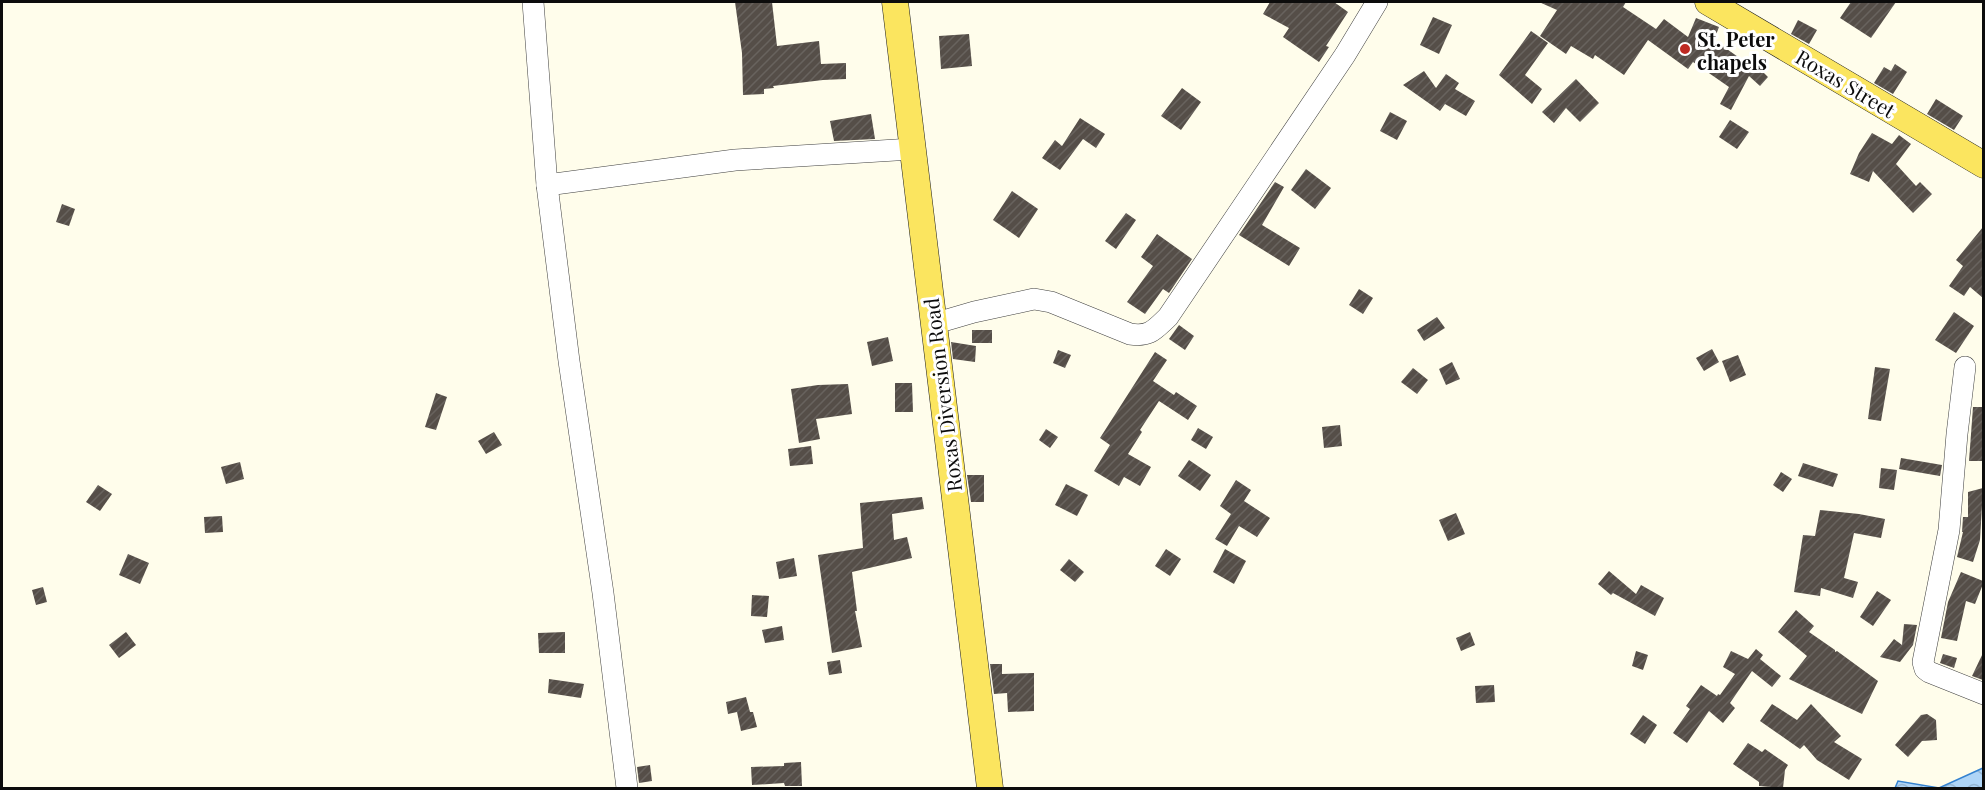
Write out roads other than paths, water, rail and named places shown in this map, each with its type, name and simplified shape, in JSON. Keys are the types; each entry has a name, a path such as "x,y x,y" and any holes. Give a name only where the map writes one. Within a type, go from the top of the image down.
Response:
{"main road":[{"name":"Roxas Diversion Road","path":"895,2 990,789"},
{"name":"Roxas Street","path":"1708,2 1983,165"}],"street":[{"path":"533,2 547,185 569,361 603,593 627,789"},
{"path":"933,324 1034,299 1051,302 1130,334 1142,336 1154,331 1168,317 1346,55 1377,2"},
{"path":"547,185 735,160 912,149"},
{"path":"1965,367 1949,530 1939,591 1923,662 1929,672 1983,694"}],"water":[{"path":"1983,768 1983,788 1939,788"},
{"path":"1898,781 1939,788 1895,788"}],"place":[{"name":"St. Peter chapels","path":"1685,49"}]}
